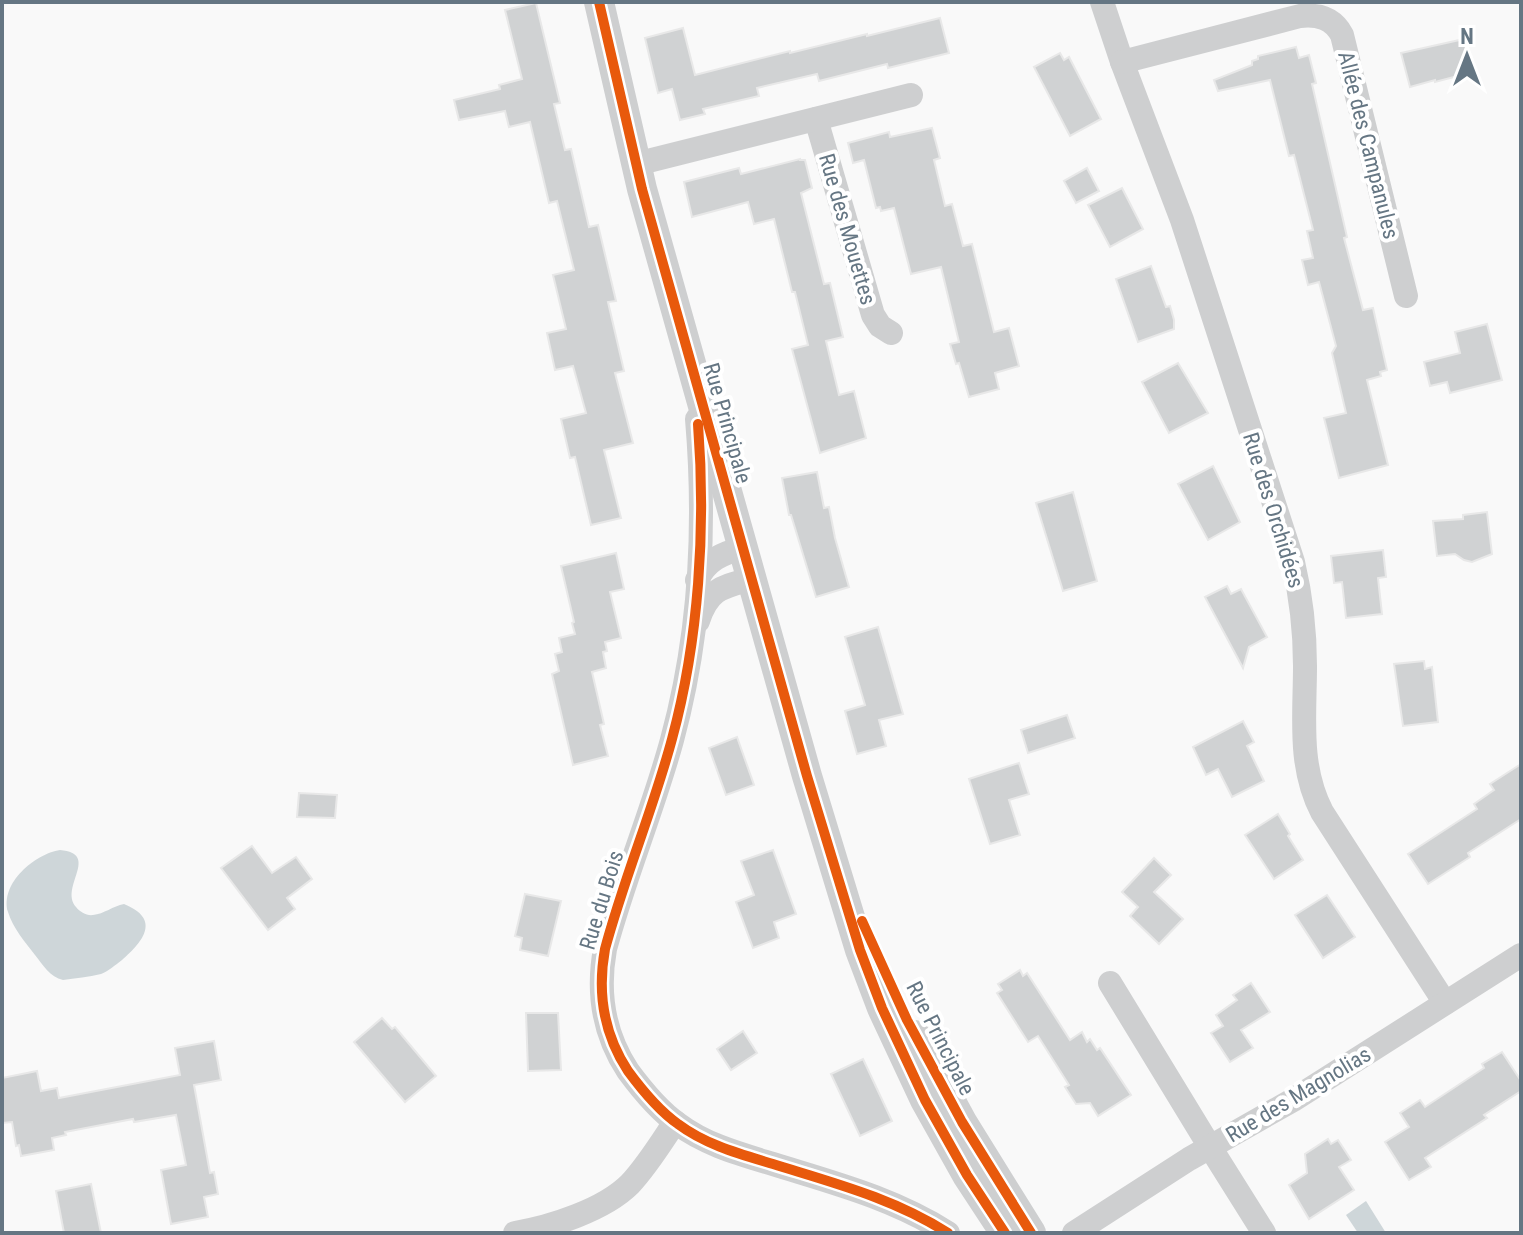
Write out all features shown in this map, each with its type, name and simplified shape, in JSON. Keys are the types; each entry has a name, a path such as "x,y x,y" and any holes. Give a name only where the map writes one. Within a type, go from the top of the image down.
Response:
{"street":[{"name":"Rue Principale","path":"599,2 636,164 830,852 916,1037 1017,1230"},
{"name":"Rue des Orchidées","path":"1102,2 1182,220 1295,570 1304,630 1304,737 1311,788 1322,812 1445,1003"},
{"name":"Allée des Campanules","path":"1122,62 1300,16 1318,15 1333,23 1342,35 1406,296"},
{"path":"636,164 911,95"},
{"name":"Rue des Mouettes","path":"816,119 873,315 880,326 891,333"},
{"name":"Rue du Bois","path":"694,377 701,474 691,646 671,742 608,937 601,978 603,1015 617,1052 643,1091 675,1122 728,1150 898,1205 948,1233"},
{"path":"697,580 713,559 742,548"},
{"name":"Rue du Bois","path":"691,646 701,613 710,597 721,587 751,579"},
{"name":"Rue des Magnolias","path":"1074,1233 1210,1147 1293,1100 1521,955"},
{"path":"1110,983 1264,1233"},
{"path":"515,1233 558,1223 615,1196 633,1181 675,1122"}],"shaded area":[{"path":"60,850 72,853 79,865 72,890 76,907 93,915 124,904 142,916 145,923 137,945 101,974 63,980 54,976 23,940 8,912 7,901 14,881 40,857"},
{"path":"1366,1201 1386,1233 1358,1233 1346,1215"}],"building":[{"path":"536,3 560,103 554,104 565,150 571,149 589,227 598,225 616,301 608,302 624,371 615,373 633,443 604,450 621,518 591,525 575,457 570,458 561,419 586,413 573,366 555,370 547,333 566,329 553,275 574,270 557,201 549,203 530,122 509,127 505,111 459,120 454,100 500,89 499,85 522,79 505,10"},
{"path":"940,18 949,53 819,81 817,74 757,88 759,96 703,109 705,114 680,120 672,89 658,93 645,38 683,28 695,75"},
{"path":"1464,39 1473,72 1410,87 1401,53"},
{"path":"1296,47 1299,58 1309,55 1316,83 1312,84 1347,237 1344,238 1363,310 1373,308 1387,370 1380,372 1381,376 1367,380 1388,465 1339,478 1324,418 1346,413 1332,353 1336,346 1319,282 1308,285 1302,260 1313,258 1307,231 1313,230 1294,155 1289,156 1270,80 1218,91 1214,80 1252,65 1258,56"},
{"path":"1060,53 1064,60 1069,57 1101,119 1070,136 1034,67"},
{"path":"932,128 940,158 934,160 945,206 952,204 963,246 972,244 994,332 1009,328 1019,366 995,373 999,389 969,397 950,344 959,342 941,267 911,274 894,208 881,211 880,207 876,208 864,160 853,163 848,143 889,132 890,137"},
{"path":"805,160 812,188 801,193 824,284 830,283 843,337 826,341 839,395 854,391 866,438 820,453 792,349 808,345 774,219 754,224 748,202 692,217 684,182 739,168 741,174"},
{"path":"1087,168 1099,191 1076,203 1064,181"},
{"path":"1122,188 1143,229 1110,247 1088,205"},
{"path":"1151,266 1166,307 1170,306 1174,329 1138,342 1116,279"},
{"path":"1487,324 1502,380 1450,393 1447,382 1430,386 1424,362 1460,353 1455,332"},
{"path":"1178,363 1208,413 1169,433 1142,382"},
{"path":"1213,466 1240,522 1208,540 1178,484"},
{"path":"817,472 824,508 829,507 849,587 816,597 789,515 782,478"},
{"path":"1073,492 1097,581 1063,591 1036,503"},
{"path":"1487,512 1492,554 1472,562 1455,554 1437,556 1433,521 1463,519 1463,515"},
{"path":"1383,550 1386,577 1378,578 1382,614 1346,618 1342,582 1334,583 1331,556"},
{"path":"616,553 624,589 610,592 621,638 605,642 606,668 592,672 608,756 573,765 552,674 559,671 555,654 562,652 559,638 575,634 561,566"},
{"path":"1227,586 1231,594 1241,589 1267,637 1249,647 1243,668 1205,597"},
{"path":"878,627 903,714 879,720 886,746 857,754 845,711 865,705 845,637"},
{"path":"1424,661 1425,669 1432,667 1438,722 1403,726 1394,664"},
{"path":"1067,715 1075,738 1028,753 1021,730"},
{"path":"1243,721 1254,742 1247,746 1264,781 1232,797 1218,769 1206,775 1193,747"},
{"path":"737,737 754,785 726,795 709,748"},
{"path":"1019,763 1029,794 1009,800 1020,835 990,844 969,779"},
{"path":"1521,764 1521,819 1468,853 1470,857 1428,884 1408,854 1477,809 1474,804 1494,790 1490,784"},
{"path":"299,793 337,795 335,818 297,817"},
{"path":"1278,814 1303,860 1274,879 1245,835"},
{"path":"252,846 272,873 296,857 312,879 287,898 295,909 268,930 221,868"},
{"path":"773,850 796,914 774,922 779,938 753,948 736,902 754,895 741,861"},
{"path":"1154,858 1171,875 1154,892 1183,919 1159,944 1130,916 1138,907 1122,892"},
{"path":"525,894 561,901 548,956 520,950 522,938 515,936"},
{"path":"1327,895 1355,937 1323,958 1295,915"},
{"path":"1020,970 1023,976 1027,973 1070,1040 1082,1032 1087,1042 1090,1039 1097,1050 1100,1048 1131,1095 1098,1116 1090,1103 1076,1104 1065,1087 1069,1085 1038,1036 1028,1042 997,993 1002,990 998,984"},
{"path":"1251,983 1270,1012 1241,1030 1253,1048 1230,1062 1211,1033 1223,1026 1216,1015 1237,1000 1233,995"},
{"path":"526,1013 558,1013 561,1070 528,1071"},
{"path":"382,1018 392,1029 395,1027 436,1076 405,1102 354,1042"},
{"path":"743,1031 757,1053 731,1070 717,1049"},
{"path":"214,1041 221,1080 194,1085 210,1173 214,1172 218,1194 204,1197 208,1217 171,1224 161,1170 186,1165 176,1115 134,1122 133,1119 65,1132 66,1135 52,1138 54,1150 21,1156 12,1122 2,1123 2,1078 37,1071 41,1091 57,1088 59,1098 180,1075 175,1048"},
{"path":"1502,1052 1521,1081 1521,1091 1484,1115 1487,1118 1425,1158 1431,1167 1409,1180 1385,1142 1409,1127 1400,1113 1420,1100 1425,1107 1484,1068 1482,1064"},
{"path":"863,1059 892,1121 860,1136 831,1074"},
{"path":"1328,1139 1331,1144 1338,1140 1351,1160 1339,1167 1354,1190 1309,1219 1289,1185 1307,1173 1305,1154"},
{"path":"91,1184 101,1233 64,1233 56,1191"}],"cycle path":[{"path":"599,2 642,189 807,776 860,950 882,1008 925,1100 967,1175 1005,1233"},
{"path":"698,424 700,543 689,662 672,739 605,949 602,997 608,1027 628,1071 664,1112 689,1131 736,1152 885,1201 948,1233"},
{"path":"862,921 907,1020 962,1122 1031,1233"}]}
